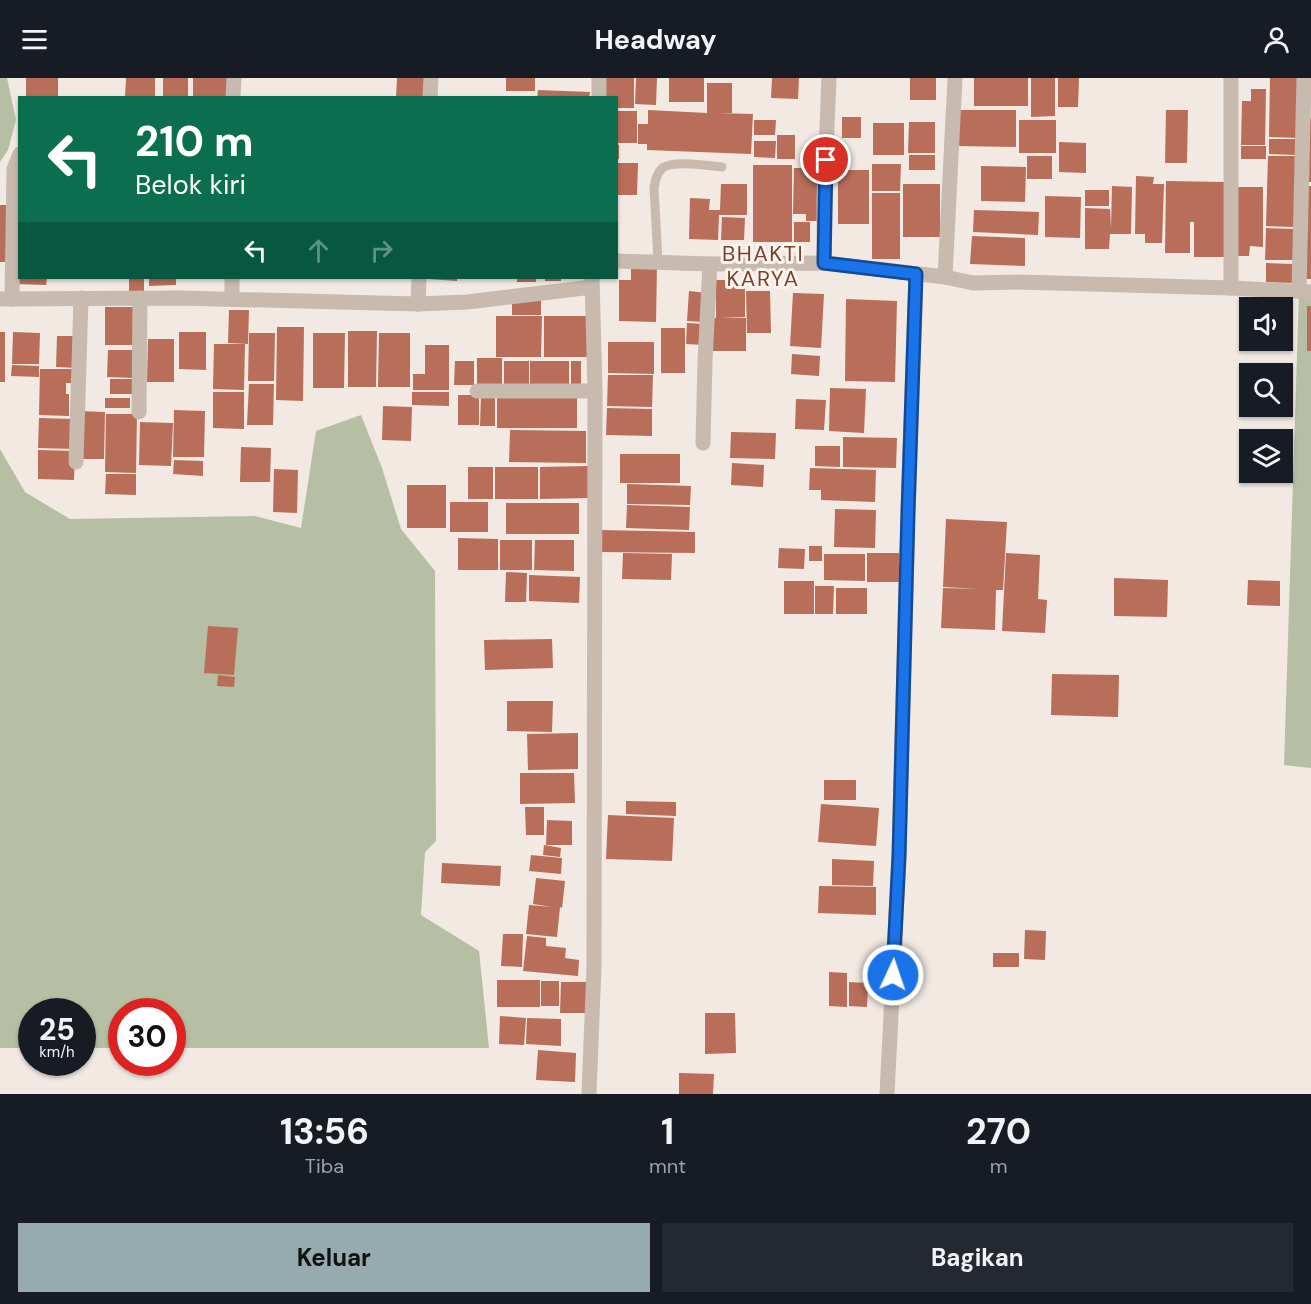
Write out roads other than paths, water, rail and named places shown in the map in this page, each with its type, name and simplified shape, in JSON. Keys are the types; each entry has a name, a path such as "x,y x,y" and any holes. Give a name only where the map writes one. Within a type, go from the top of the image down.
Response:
{"street":[{"path":"233,96 234,78"},
{"path":"430,96 431,78"},
{"path":"599,78 599,96"},
{"path":"824,263 824,201 830,78"},
{"path":"945,277 955,78"},
{"path":"1231,78 1231,288"},
{"path":"618,261 710,264 824,263 945,277 973,283 1018,282 1305,292 1304,78"},
{"path":"18,159 14,168 6,299 232,299 418,304 467,302 592,282 595,391 594,955 589,1094"},
{"path":"703,443 710,264"},
{"path":"887,1094 899,856 916,274"},
{"path":"232,279 232,299"},
{"path":"418,304 419,279"},
{"path":"76,462 81,298"},
{"path":"139,412 140,298"},
{"path":"477,390 595,391"}],"lane":[{"path":"658,261 654,188 658,173 663,167 676,164 722,167"}],"district":[{"name":"BHAKTI KARYA","path":"763,266"}]}
